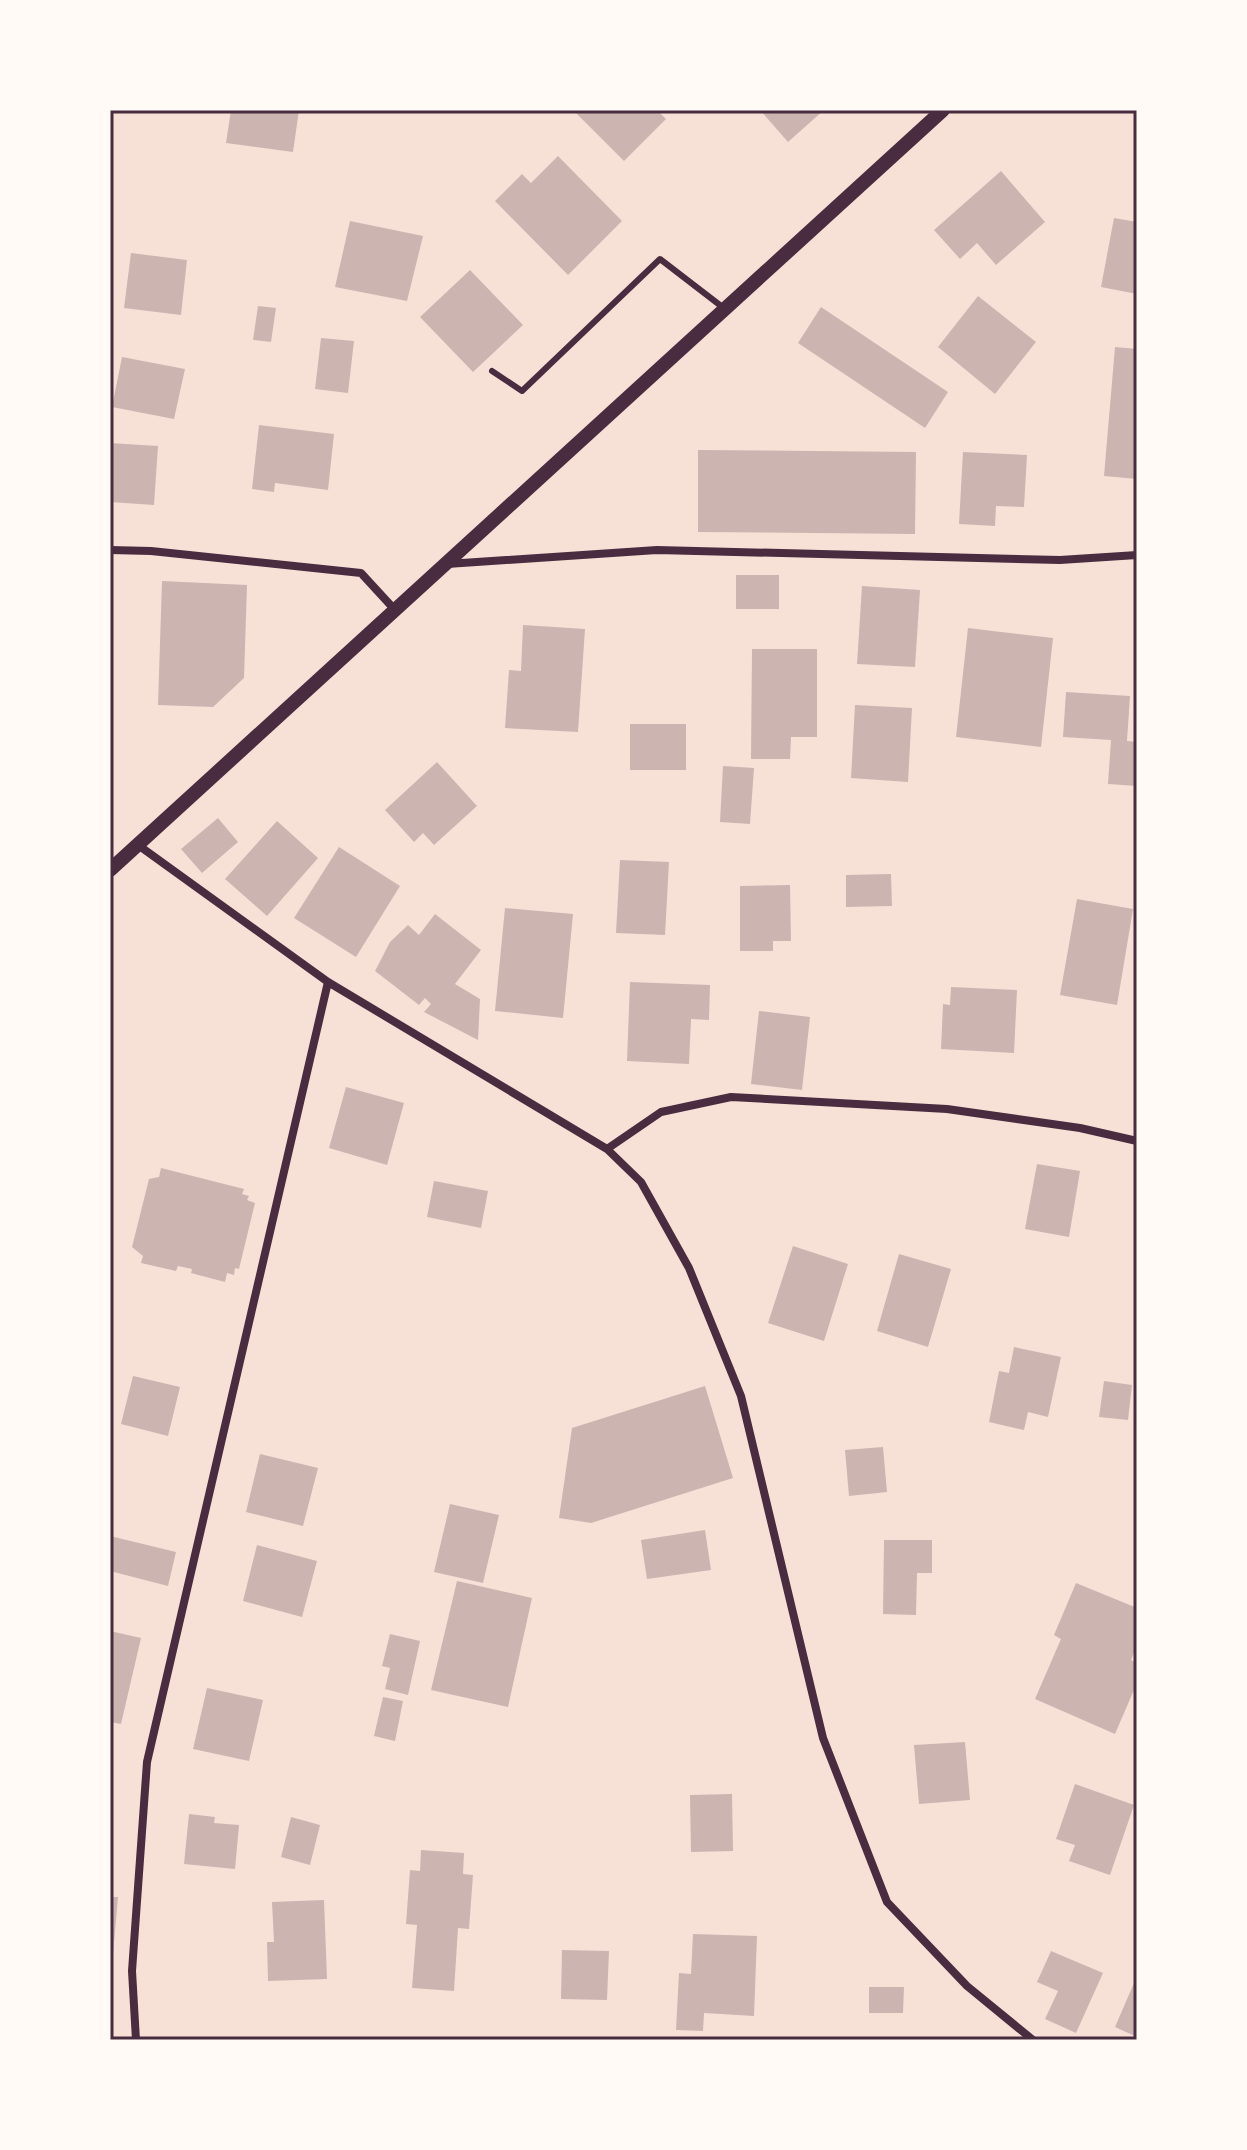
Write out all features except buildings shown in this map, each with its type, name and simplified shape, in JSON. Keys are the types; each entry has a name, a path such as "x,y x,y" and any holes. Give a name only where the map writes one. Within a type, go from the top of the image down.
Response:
{"street":[{"path":"110,870 943,110"},
{"path":"110,550 361,573 395,610"},
{"path":"446,564 657,550 1060,560 1137,555"},
{"path":"138,845 328,982 607,1149 641,1182 689,1268 741,1396 823,1738 887,1902 967,1986 1033,2040"},
{"path":"136,2040 132,1971 147,1762 328,982"},
{"path":"607,1149 661,1112 731,1097 947,1109 1080,1128 1137,1141"}],"lane":[{"path":"492,371 522,391 660,259 725,309"}]}
